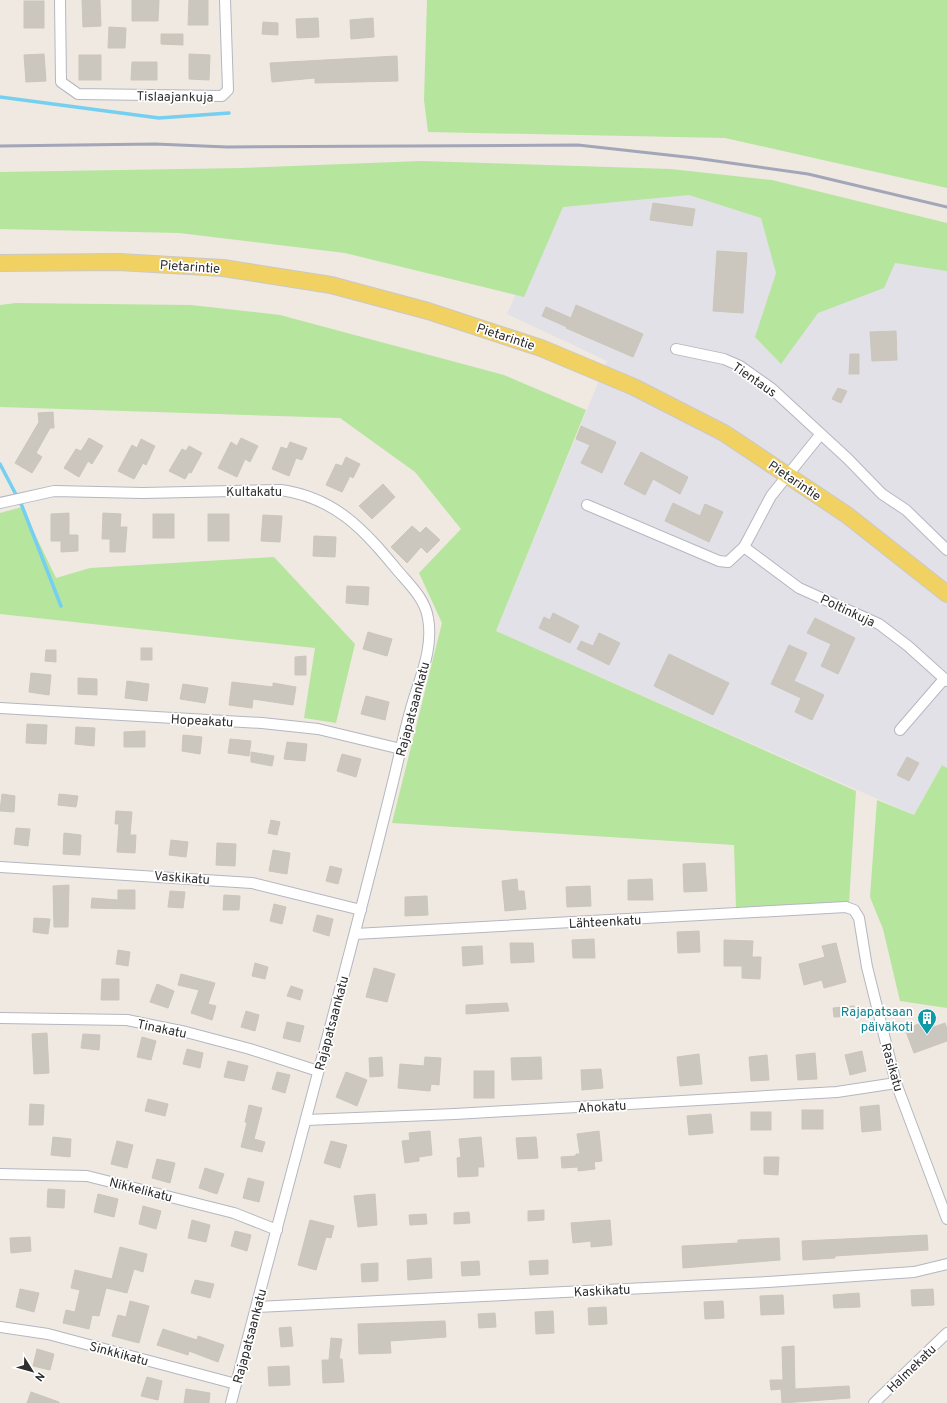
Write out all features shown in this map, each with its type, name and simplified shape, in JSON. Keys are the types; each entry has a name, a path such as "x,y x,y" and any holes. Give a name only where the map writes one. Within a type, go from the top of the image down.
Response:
{"main road":[{"name":"Pietarintie","path":"0,263 119,262 223,268 331,285 428,311 541,348 634,388 724,433 847,515 947,594"}],"street":[{"name":"Tislaajankuja","path":"60,0 62,82 78,94 222,96 228,90 225,0"},
{"name":"Tientaus","path":"676,349 724,359 740,366 771,388 820,435 848,459 882,494 906,510 947,550"},
{"path":"587,505 719,561 728,562 744,547 772,496 820,435"},
{"name":"Kultakatu","path":"0,503 54,491 143,493 280,490 299,492 316,498 335,509 355,523 373,541 416,591 424,605 428,617 429,642"},
{"name":"Poltinkuja","path":"744,547 799,588 879,624 908,646 945,680"},
{"name":"Rajapatsaankatu","path":"231,1403 355,934 410,711 425,665 429,642"},
{"path":"900,730 945,680"},
{"name":"Hopeakatu","path":"0,708 262,723 318,729 401,749"},
{"name":"Vaskikatu","path":"0,867 252,883 361,910"},
{"name":"Lähteenkatu","path":"355,934 846,907 854,910"},
{"name":"Rasikatu","path":"854,910 859,918 867,967 896,1083 947,1219"},
{"name":"Tinakatu","path":"0,1018 127,1020 193,1034 250,1049 318,1071"},
{"name":"Ahokatu","path":"306,1120 463,1114 837,1092 896,1083"},
{"name":"Nikkelikatu","path":"0,1174 88,1176 234,1213 277,1230"},
{"name":"Kaskikatu","path":"257,1307 768,1282 914,1272 947,1264"},
{"name":"Sinkkikatu","path":"0,1327 48,1334 236,1384"},
{"name":"Halmekatu","path":"874,1403 947,1332"}],"shaded area":[{"path":"683,187 947,246 947,768 942,765 914,815 496,631 607,361 507,314 562,189"}],"green space":[{"path":"427,0 947,0 947,188 725,138 428,132 424,100"},
{"path":"421,161 671,169 772,180 947,223 947,271 895,263 884,288 818,313 781,364 755,337 776,273 761,218 689,195 563,207 524,297 345,253 179,233 0,229 0,172 241,168"},
{"path":"16,303 191,305 280,315 504,375 586,410 496,631 856,791 849,903 736,909 734,845 392,823 442,623 419,573 461,529 415,472 340,418 0,407 0,305"},
{"path":"22,507 56,578 90,568 274,557 355,644 336,723 304,718 315,648 0,614 0,513"},
{"path":"942,765 947,768 947,1008 900,1001 883,929 870,897 877,800 914,815"}],"building":[{"path":"82,0 100,0 101,26 83,27"},
{"path":"132,0 159,0 158,21 132,21"},
{"path":"189,0 208,0 208,25 188,25"},
{"path":"24,1 44,1 44,28 24,28"},
{"path":"318,18 319,37 297,38 296,19"},
{"path":"373,18 374,37 351,39 350,20"},
{"path":"263,22 278,23 278,35 262,34"},
{"path":"109,27 126,28 125,48 108,48"},
{"path":"161,34 183,34 183,45 161,44"},
{"path":"44,54 46,81 26,82 24,55"},
{"path":"189,54 210,55 209,80 189,79"},
{"path":"79,55 101,55 101,80 79,80"},
{"path":"397,56 398,81 315,83 315,78 272,82 270,63"},
{"path":"132,62 157,62 157,80 131,80"},
{"path":"653,203 695,209 692,226 650,220"},
{"path":"717,251 747,253 743,313 713,311"},
{"path":"576,305 643,334 633,357 542,316 546,307 571,318"},
{"path":"896,331 897,360 872,361 870,332"},
{"path":"850,354 859,354 859,374 849,374"},
{"path":"838,388 847,391 841,403 832,399"},
{"path":"53,412 54,428 50,428 36,453 42,457 32,473 15,463 39,422 38,413"},
{"path":"581,426 616,442 602,473 581,463 590,445 576,439"},
{"path":"89,438 103,446 92,464 88,461 79,477 64,468 76,449 81,451"},
{"path":"241,438 258,446 250,462 245,459 237,477 218,468 231,442 237,446"},
{"path":"141,439 155,446 146,465 143,463 134,479 118,471 132,445 137,448"},
{"path":"290,442 307,448 302,460 296,458 289,476 272,469 281,447 287,449"},
{"path":"189,446 202,453 191,473 189,472 185,479 169,471 182,449 186,451"},
{"path":"641,452 688,477 680,494 653,479 645,495 624,484"},
{"path":"346,457 360,464 353,478 350,476 342,492 326,485 336,464 342,466"},
{"path":"383,484 395,497 372,519 359,506"},
{"path":"673,503 700,516 705,504 723,512 709,542 665,521"},
{"path":"69,513 69,535 78,535 78,551 61,552 61,541 51,541 51,514"},
{"path":"103,513 121,514 120,527 127,527 125,552 110,552 110,539 102,539"},
{"path":"153,514 174,514 174,538 153,538"},
{"path":"208,514 229,514 229,541 208,541"},
{"path":"263,515 282,516 280,542 261,541"},
{"path":"412,526 420,533 426,527 440,540 427,553 421,547 407,563 391,547"},
{"path":"314,536 336,537 335,557 313,556"},
{"path":"347,586 369,587 368,605 346,603"},
{"path":"553,613 579,626 570,643 539,628 544,617 550,620"},
{"path":"815,618 855,638 838,674 821,666 831,644 807,633"},
{"path":"368,632 392,639 387,656 363,649"},
{"path":"599,633 620,643 609,665 577,649 581,641 593,646"},
{"path":"789,645 807,653 794,681 824,695 812,720 795,712 801,698 771,684"},
{"path":"141,648 152,648 152,660 141,660"},
{"path":"46,650 56,650 56,662 45,661"},
{"path":"669,654 729,683 713,715 654,686"},
{"path":"306,656 306,675 295,675 295,657"},
{"path":"31,673 51,675 49,695 29,692"},
{"path":"78,678 97,679 97,695 78,694"},
{"path":"127,681 149,684 147,701 125,698"},
{"path":"232,682 273,687 273,683 296,687 293,705 253,699 252,708 229,705"},
{"path":"183,684 208,688 205,703 180,699"},
{"path":"366,696 389,702 385,720 361,714"},
{"path":"27,724 47,725 46,744 26,743"},
{"path":"76,727 95,728 94,746 75,744"},
{"path":"145,731 145,747 124,747 124,732"},
{"path":"183,735 202,737 200,754 182,751"},
{"path":"230,739 251,741 249,756 228,753"},
{"path":"287,742 307,744 305,761 284,759"},
{"path":"251,752 274,756 272,766 251,762"},
{"path":"342,754 361,759 356,777 337,771"},
{"path":"907,757 919,763 909,781 897,775"},
{"path":"2,794 15,796 14,812 0,811"},
{"path":"59,794 78,796 76,807 58,805"},
{"path":"116,811 132,812 130,835 136,835 135,853 117,852 119,824 115,824"},
{"path":"271,820 280,822 277,835 268,833"},
{"path":"16,828 30,829 28,846 14,844"},
{"path":"64,833 81,835 80,855 63,854"},
{"path":"171,840 188,842 186,857 169,855"},
{"path":"217,843 236,844 235,866 216,865"},
{"path":"273,850 290,853 287,874 269,871"},
{"path":"705,863 707,891 684,892 683,864"},
{"path":"330,866 342,869 338,884 326,881"},
{"path":"517,879 518,891 524,891 526,909 505,911 502,881"},
{"path":"652,879 653,900 628,900 628,880"},
{"path":"69,885 68,927 54,927 53,886"},
{"path":"590,886 591,906 567,907 566,887"},
{"path":"118,890 135,890 135,909 91,908 92,898 118,900"},
{"path":"170,891 185,892 183,908 168,907"},
{"path":"224,895 240,896 239,910 223,910"},
{"path":"427,896 428,915 405,916 405,897"},
{"path":"274,904 286,907 282,924 270,921"},
{"path":"317,915 333,919 329,936 313,931"},
{"path":"34,918 50,919 48,934 33,932"},
{"path":"699,931 700,952 678,953 677,932"},
{"path":"594,939 595,958 573,958 572,940"},
{"path":"724,940 753,941 752,957 761,957 760,979 742,978 742,966 724,966"},
{"path":"510,943 533,943 534,962 511,963"},
{"path":"836,943 846,982 824,988 822,980 804,985 799,964 825,957 822,946"},
{"path":"482,946 483,964 463,966 462,947"},
{"path":"118,950 130,952 128,966 116,964"},
{"path":"255,963 268,967 265,979 252,976"},
{"path":"374,968 395,974 387,1002 366,997"},
{"path":"181,974 215,983 208,1004 216,1006 212,1020 191,1013 199,990 178,985"},
{"path":"102,979 119,979 119,1000 101,1000"},
{"path":"157,984 174,991 168,1008 150,1002"},
{"path":"291,986 303,990 300,1000 287,996"},
{"path":"507,1003 509,1011 466,1014 466,1005"},
{"path":"854,1006 855,1016 834,1017 833,1008"},
{"path":"246,1011 259,1015 255,1031 241,1027"},
{"name":"Rajapatsaan päiväkoti","path":"932,1019 934,1027 945,1023 947,1029 947,1041 914,1053 905,1029"},
{"path":"287,1022 304,1026 300,1042 283,1038"},
{"path":"47,1033 49,1073 34,1074 32,1034"},
{"path":"83,1034 100,1035 99,1050 81,1048"},
{"path":"142,1037 156,1041 151,1060 137,1057"},
{"path":"187,1049 203,1053 200,1068 183,1064"},
{"path":"862,1051 866,1071 850,1075 845,1055"},
{"path":"815,1053 817,1079 798,1080 796,1055"},
{"path":"699,1054 702,1084 680,1086 677,1057"},
{"path":"767,1055 769,1080 751,1081 749,1057"},
{"path":"382,1057 383,1076 370,1077 369,1058"},
{"path":"425,1057 441,1058 439,1085 431,1084 430,1091 398,1088 400,1064 424,1066"},
{"path":"541,1057 542,1079 512,1080 511,1058"},
{"path":"228,1061 248,1066 244,1081 224,1077"},
{"path":"601,1069 603,1088 582,1090 581,1070"},
{"path":"474,1071 494,1071 494,1098 474,1098"},
{"path":"277,1072 290,1075 285,1093 272,1089"},
{"path":"346,1072 367,1080 357,1106 336,1097"},
{"path":"148,1099 168,1104 165,1116 145,1111"},
{"path":"30,1104 44,1105 43,1125 29,1125"},
{"path":"249,1105 262,1108 254,1139 265,1142 262,1152 241,1147 247,1123 245,1122"},
{"path":"879,1105 881,1130 862,1132 860,1107"},
{"path":"802,1110 823,1110 823,1129 802,1129"},
{"path":"751,1112 771,1112 771,1130 751,1130"},
{"path":"711,1114 713,1133 689,1135 687,1116"},
{"path":"430,1131 432,1155 419,1157 419,1161 405,1163 402,1141 410,1140 409,1133"},
{"path":"599,1131 602,1161 594,1162 595,1169 578,1171 578,1167 562,1168 561,1157 576,1156 576,1154 580,1154 577,1134"},
{"path":"53,1137 71,1139 70,1157 51,1155"},
{"path":"481,1137 484,1167 478,1167 478,1176 458,1177 457,1158 461,1157 459,1139"},
{"path":"536,1137 538,1158 518,1159 516,1138"},
{"path":"117,1141 133,1145 127,1168 111,1164"},
{"path":"331,1141 347,1145 340,1168 324,1163"},
{"path":"764,1157 779,1157 778,1175 764,1174"},
{"path":"157,1159 175,1163 170,1183 152,1178"},
{"path":"205,1168 224,1174 217,1194 199,1188"},
{"path":"248,1178 264,1182 259,1202 243,1198"},
{"path":"48,1189 65,1190 64,1208 47,1207"},
{"path":"98,1194 118,1199 114,1217 94,1212"},
{"path":"375,1194 377,1225 358,1227 354,1196"},
{"path":"143,1206 161,1211 156,1229 139,1224"},
{"path":"544,1210 544,1220 528,1221 528,1211"},
{"path":"469,1212 470,1223 454,1224 454,1213"},
{"path":"426,1214 427,1224 410,1225 409,1215"},
{"path":"192,1220 210,1225 206,1242 188,1238"},
{"path":"310,1220 334,1226 331,1238 326,1237 316,1270 298,1265"},
{"path":"610,1220 612,1245 591,1247 591,1241 573,1243 571,1223"},
{"path":"235,1231 251,1235 247,1251 231,1246"},
{"path":"927,1235 928,1250 835,1256 835,1258 803,1260 802,1241"},
{"path":"30,1237 31,1251 11,1253 10,1238"},
{"path":"779,1238 780,1260 683,1268 682,1246 738,1243 738,1240"},
{"path":"120,1247 147,1254 143,1272 134,1269 127,1293 106,1288 99,1316 92,1315 89,1329 63,1323 66,1310 75,1312 80,1290 71,1288 75,1270 112,1279"},
{"path":"431,1258 432,1278 408,1280 407,1260"},
{"path":"548,1260 548,1274 530,1275 529,1261"},
{"path":"479,1261 480,1275 462,1276 461,1262"},
{"path":"378,1263 378,1281 362,1282 361,1264"},
{"path":"195,1280 214,1284 210,1298 191,1293"},
{"path":"20,1289 39,1293 34,1312 16,1307"},
{"path":"933,1289 934,1305 912,1306 911,1290"},
{"path":"859,1293 860,1307 834,1308 833,1295"},
{"path":"783,1295 784,1314 761,1315 760,1296"},
{"path":"130,1301 149,1306 139,1343 112,1336 118,1315 126,1317"},
{"path":"723,1301 724,1318 705,1319 704,1302"},
{"path":"606,1307 607,1324 589,1325 588,1308"},
{"path":"553,1311 554,1333 536,1334 535,1312"},
{"path":"495,1313 496,1327 479,1328 478,1314"},
{"path":"445,1321 446,1337 390,1341 391,1353 359,1354 358,1324"},
{"path":"291,1327 293,1346 281,1347 279,1328"},
{"path":"163,1329 197,1340 198,1336 224,1345 218,1362 189,1351 188,1355 157,1345"},
{"path":"331,1338 342,1339 339,1359 342,1359 344,1382 323,1383 322,1360 329,1360"},
{"path":"794,1346 795,1389 849,1386 850,1398 782,1403 781,1389 771,1390 770,1380 783,1380 782,1347"},
{"path":"37,1349 54,1354 50,1370 33,1366"},
{"path":"289,1366 290,1385 269,1386 268,1367"},
{"path":"147,1377 162,1381 158,1400 141,1396"},
{"path":"186,1389 210,1393 209,1403 184,1403"},
{"path":"31,1392 59,1402 59,1403 27,1403"}],"waterway":[{"path":"0,97 159,118 229,113"},
{"path":"0,464 22,506 61,606"}],"railway":[{"path":"0,146 155,144 227,147 578,145 695,158 808,174 947,207"}],"place":[{"name":"Rajapatsaan päiväkoti","path":"927,1035"}]}
